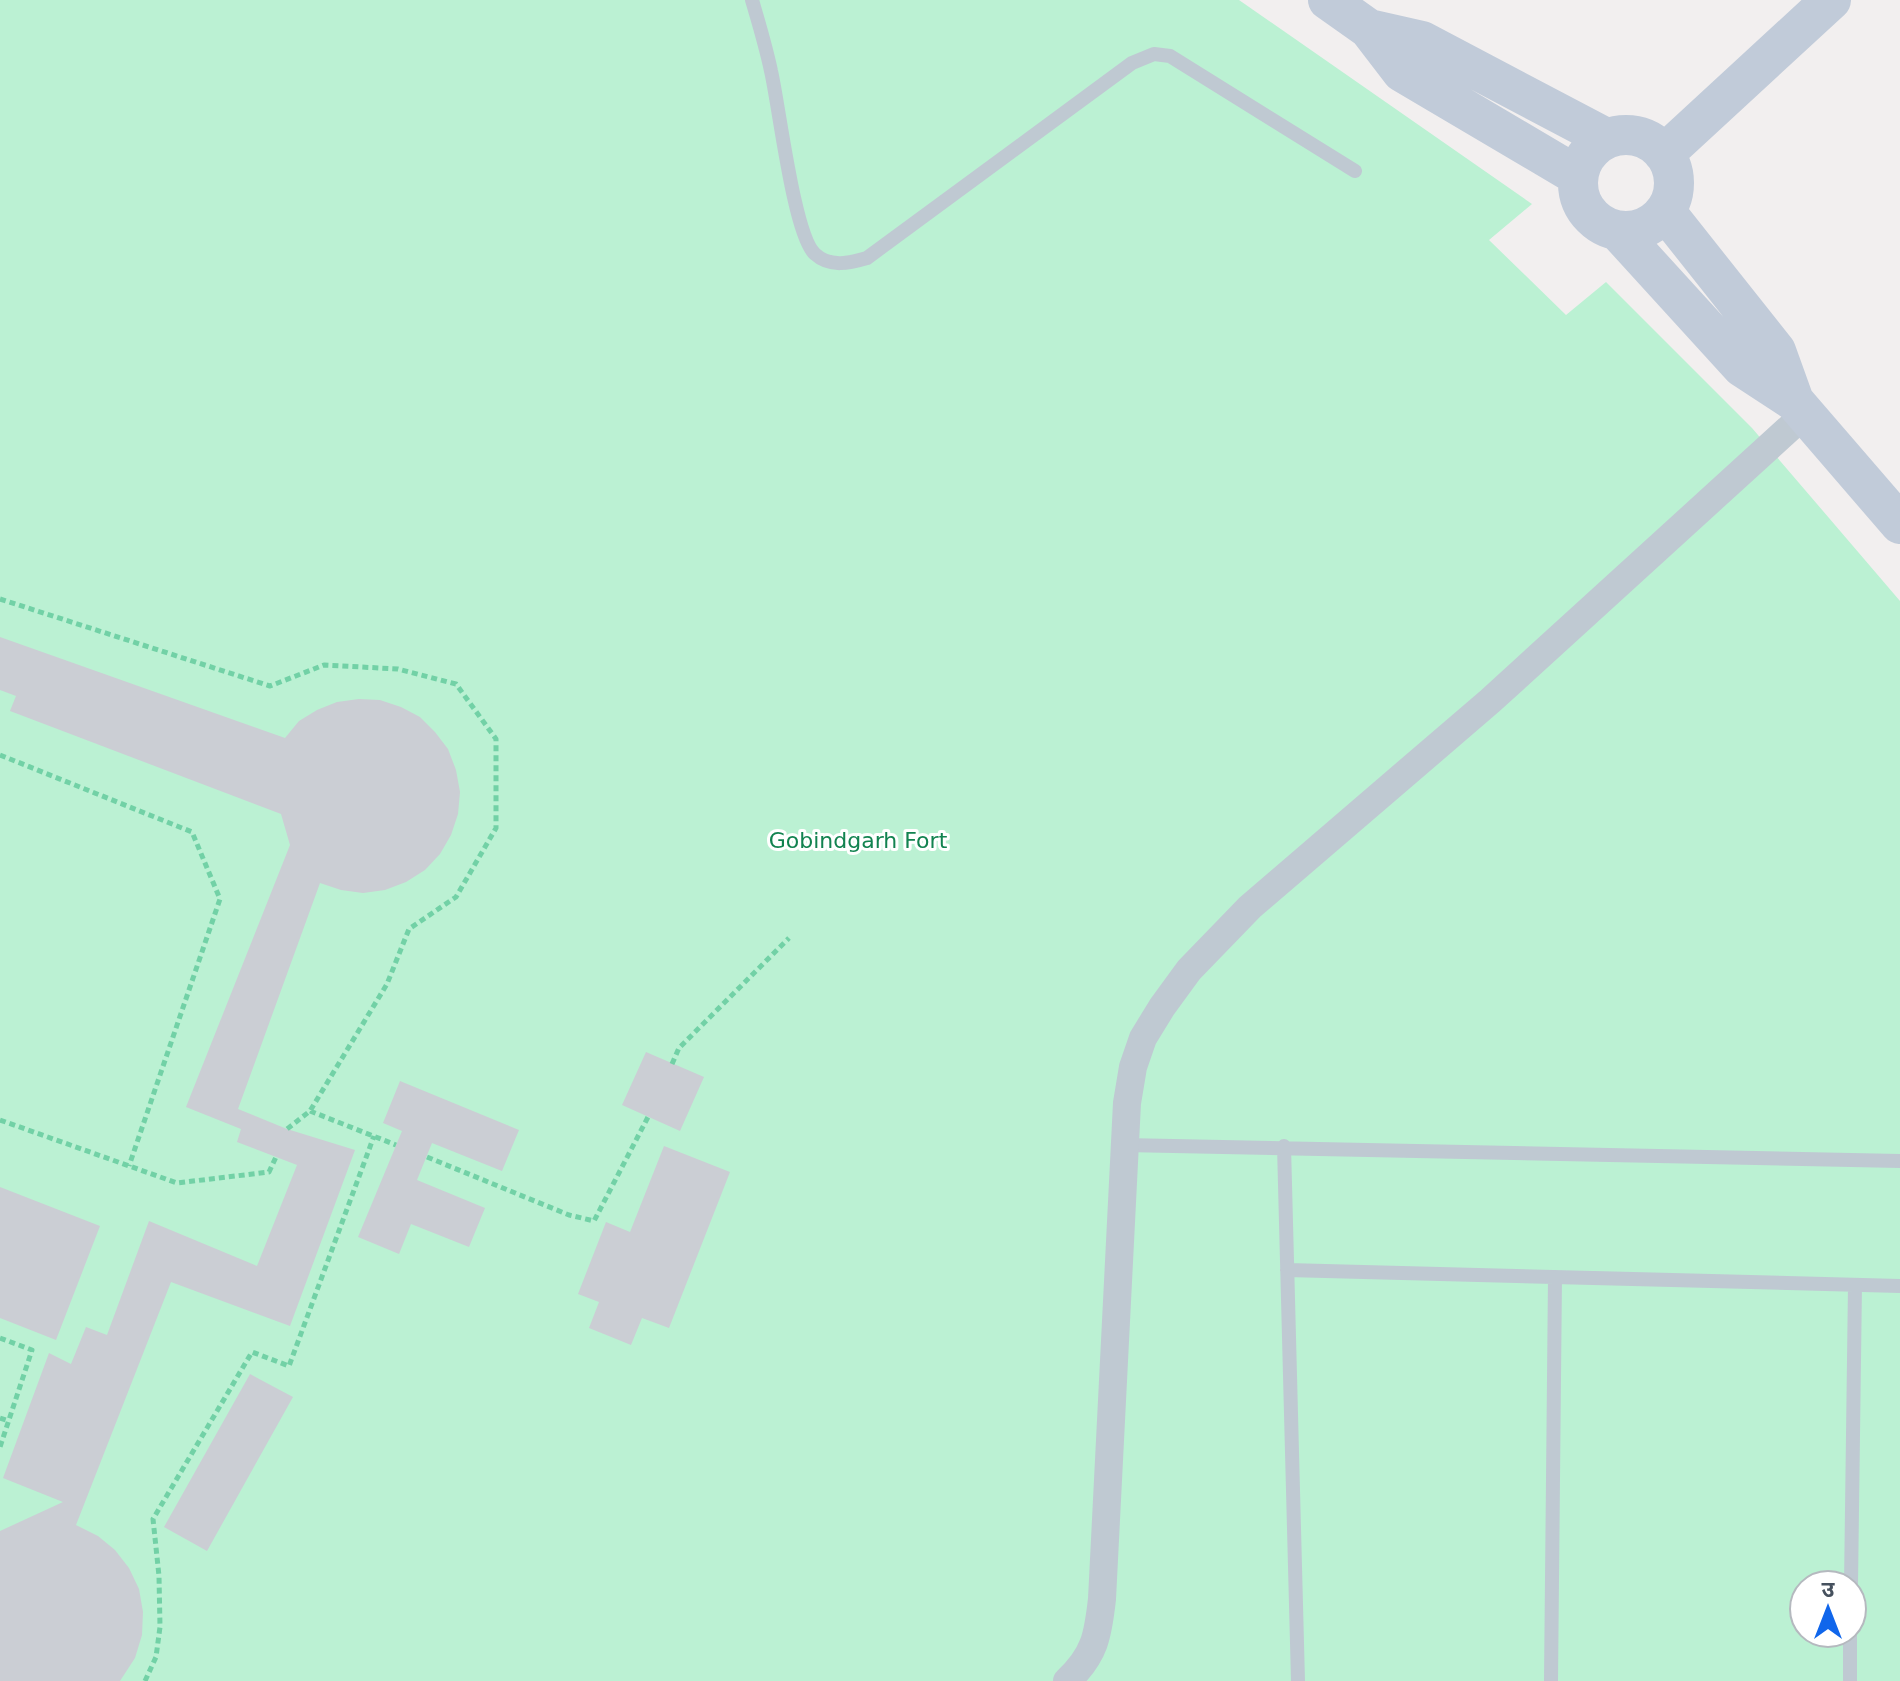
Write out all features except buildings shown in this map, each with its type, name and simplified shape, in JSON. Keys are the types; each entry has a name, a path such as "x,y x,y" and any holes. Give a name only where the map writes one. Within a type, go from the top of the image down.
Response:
{"street":[{"path":"1328,0 1369,29 1402,72 1578,176"},
{"path":"1664,154 1831,0"},
{"path":"1369,29 1422,41 1606,138"},
{"path":"1623,135 1639,137 1655,144 1672,169 1674,185 1665,211 1651,224 1635,230 1618,231 1605,227 1591,216 1579,197 1578,176 1583,159 1606,138 1623,135"},
{"path":"1665,211 1776,351 1800,408"},
{"path":"1618,231 1742,367 1800,408 1900,524"},
{"path":"1067,1681 1080,1668 1098,1635 1127,1103 1133,1067 1143,1038 1189,970 1250,907 1490,701 1800,408"}],"lane":[{"path":"752,0 771,72 800,226 813,254 826,261 845,265 867,258 1132,63 1154,54 1170,56 1355,171"},
{"path":"1124,1145 1900,1161"},
{"path":"1284,1146 1298,1681"},
{"path":"1287,1270 1900,1286"},
{"path":"1551,1681 1555,1277"},
{"path":"1851,1569 1855,1285"},
{"path":"1850,1649 1850,1681"},
{"path":"1091,1651 1093,1681"}],"path":[{"path":"0,599 270,686 324,665 398,669 456,684 496,739 496,828 456,897 409,929 387,984 310,1111 287,1129"},
{"path":"0,755 192,832 220,899 129,1166"},
{"path":"672,1064 679,1048 716,1008 789,938"},
{"path":"310,1111 396,1145"},
{"path":"427,1157 569,1215 594,1221 648,1117"},
{"path":"0,1120 177,1183 269,1172 276,1157"},
{"path":"145,1681 156,1657 160,1627 153,1519 252,1352 289,1366 374,1136"},
{"path":"0,1338 32,1350 0,1447"},
{"path":"0,1418 9,1421"}],"green space":[{"name":"Gobindgarh Fort","path":"0,0 1239,0 1532,204 1489,240 1566,315 1606,282 1752,428 1900,601 1900,1681 0,1681"}]}
